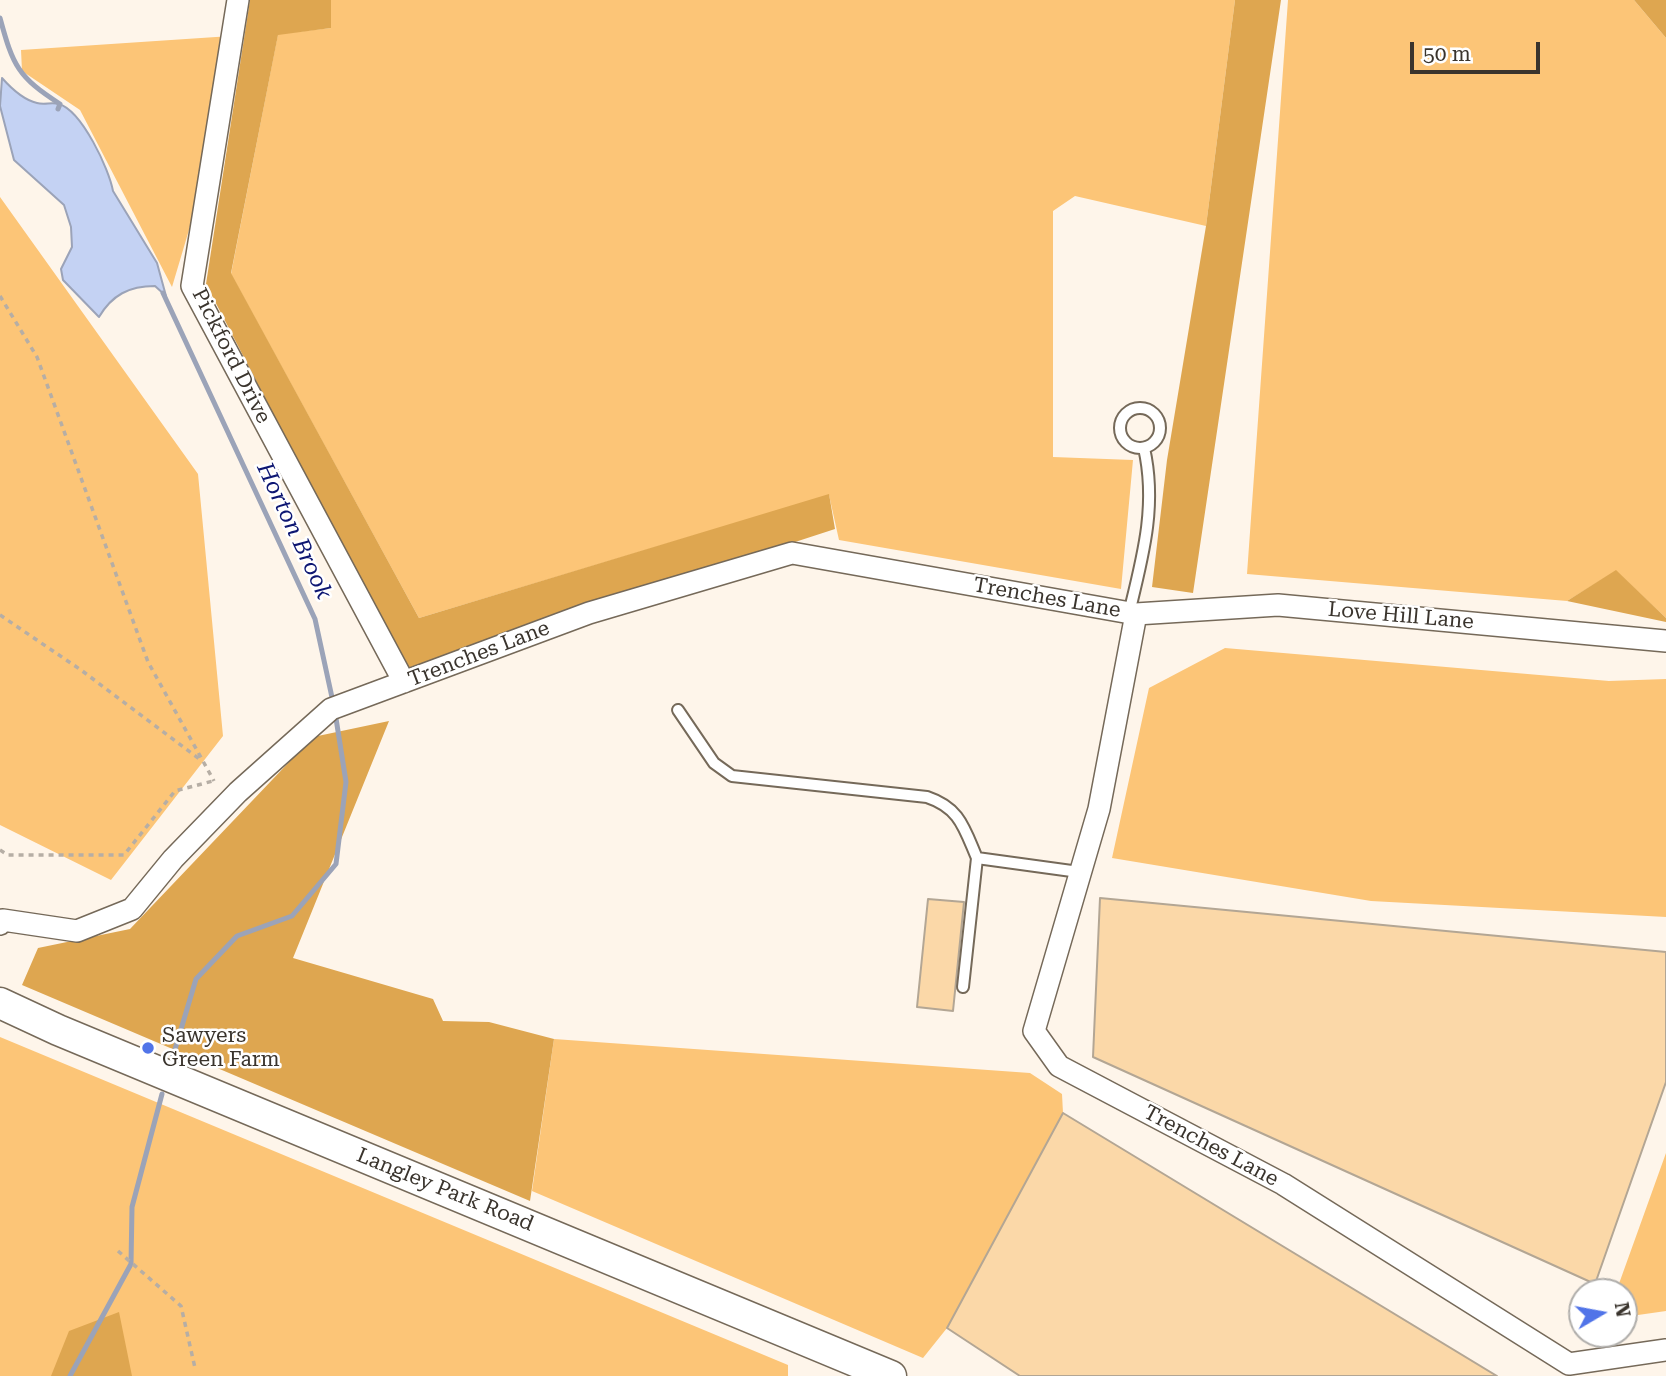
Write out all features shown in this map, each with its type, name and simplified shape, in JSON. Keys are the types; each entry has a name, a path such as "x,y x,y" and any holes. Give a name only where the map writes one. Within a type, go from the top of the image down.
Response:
{"main road":[{"name":"Langley Park Road","path":"0,1003 58,1030 891,1376"}],"street":[{"name":"Pickford Drive","path":"238,0 192,286 404,682"},
{"name":"Trenches Lane","path":"0,924 3,920 77,931 132,909 173,859 238,792 335,708 589,613 792,554 1133,613 1099,809 1034,1031 1059,1066 1283,1184 1567,1370"},
{"name":"Love Hill Lane","path":"1133,613 1278,605 1666,641"},
{"path":"1567,1370 1666,1350"}],"lane":[{"path":"1133,613 1150,517 1151,476 1144,448"},
{"path":"678,710 714,763 732,776 948,804 964,826 976,858 963,987"},
{"path":"976,858 1079,872"}],"path":[{"path":"0,296 37,357 148,662 214,781 238,792"},
{"path":"0,615 80,670 204,762"},
{"path":"0,850 8,855 124,855 175,791 214,781"},
{"path":"118,1251 181,1306 195,1368"}],"shaded area":[{"path":"250,0 331,0 331,28 278,35 231,273 419,618 829,494 835,529 405,669 206,284"},
{"path":"331,0 1235,0 1206,226 1075,196 1053,211 1053,457 1133,460 1121,589 839,540 829,495 419,618 231,274 278,34 331,28"},
{"path":"1235,0 1281,0 1193,593 1152,587 1167,460 1206,226"},
{"path":"1288,0 1634,0 1666,38 1666,618 1616,571 1567,601 1247,574"},
{"path":"1634,0 1666,0 1666,38"},
{"path":"231,36 197,203 172,287 80,110 22,71 21,50"},
{"path":"0,197 198,474 223,736 111,880 0,825"},
{"path":"1616,570 1666,618 1666,622 1567,601"},
{"path":"1225,648 1609,681 1666,679 1666,917 1371,901 1112,858 1149,688"},
{"path":"389,721 293,958 433,999 443,1021 489,1022 554,1039 530,1201 22,985 38,948 130,929 313,737"},
{"path":"0,1037 788,1365 788,1376 0,1376"},
{"path":"554,1039 1030,1073 1062,1094 1063,1113 947,1328 923,1358 532,1191"},
{"path":"1666,1153 1666,1311 1638,1315 1638,1278 1621,1278"},
{"path":"119,1312 132,1376 51,1376 69,1331"}],"water":[{"path":"2,78 27,99 40,104 59,104 77,117 100,156 113,191 157,263 166,296 155,286 129,290 110,303 99,317 63,280 61,269 72,247 71,227 64,205 14,160 0,106"}],"building":[{"path":"1100,898 1666,952 1666,1082 1597,1278 1582,1278 1093,1057"},
{"path":"928,899 964,902 953,1011 917,1007"},
{"path":"1063,1113 1497,1376 1020,1376 947,1328"}],"waterway":[{"name":"Horton Brook","path":"0,18 19,69 35,86 60,104 58,109"},
{"name":"Horton Brook","path":"163,293 315,619 333,702"},
{"name":"Horton Brook","path":"173,1056 196,979 237,936 292,916 336,864 346,782 335,712"},
{"name":"Horton Brook","path":"70,1376 131,1264 132,1207 162,1094"}],"place":[{"name":"Sawyers Green Farm","path":"148,1048"}]}
